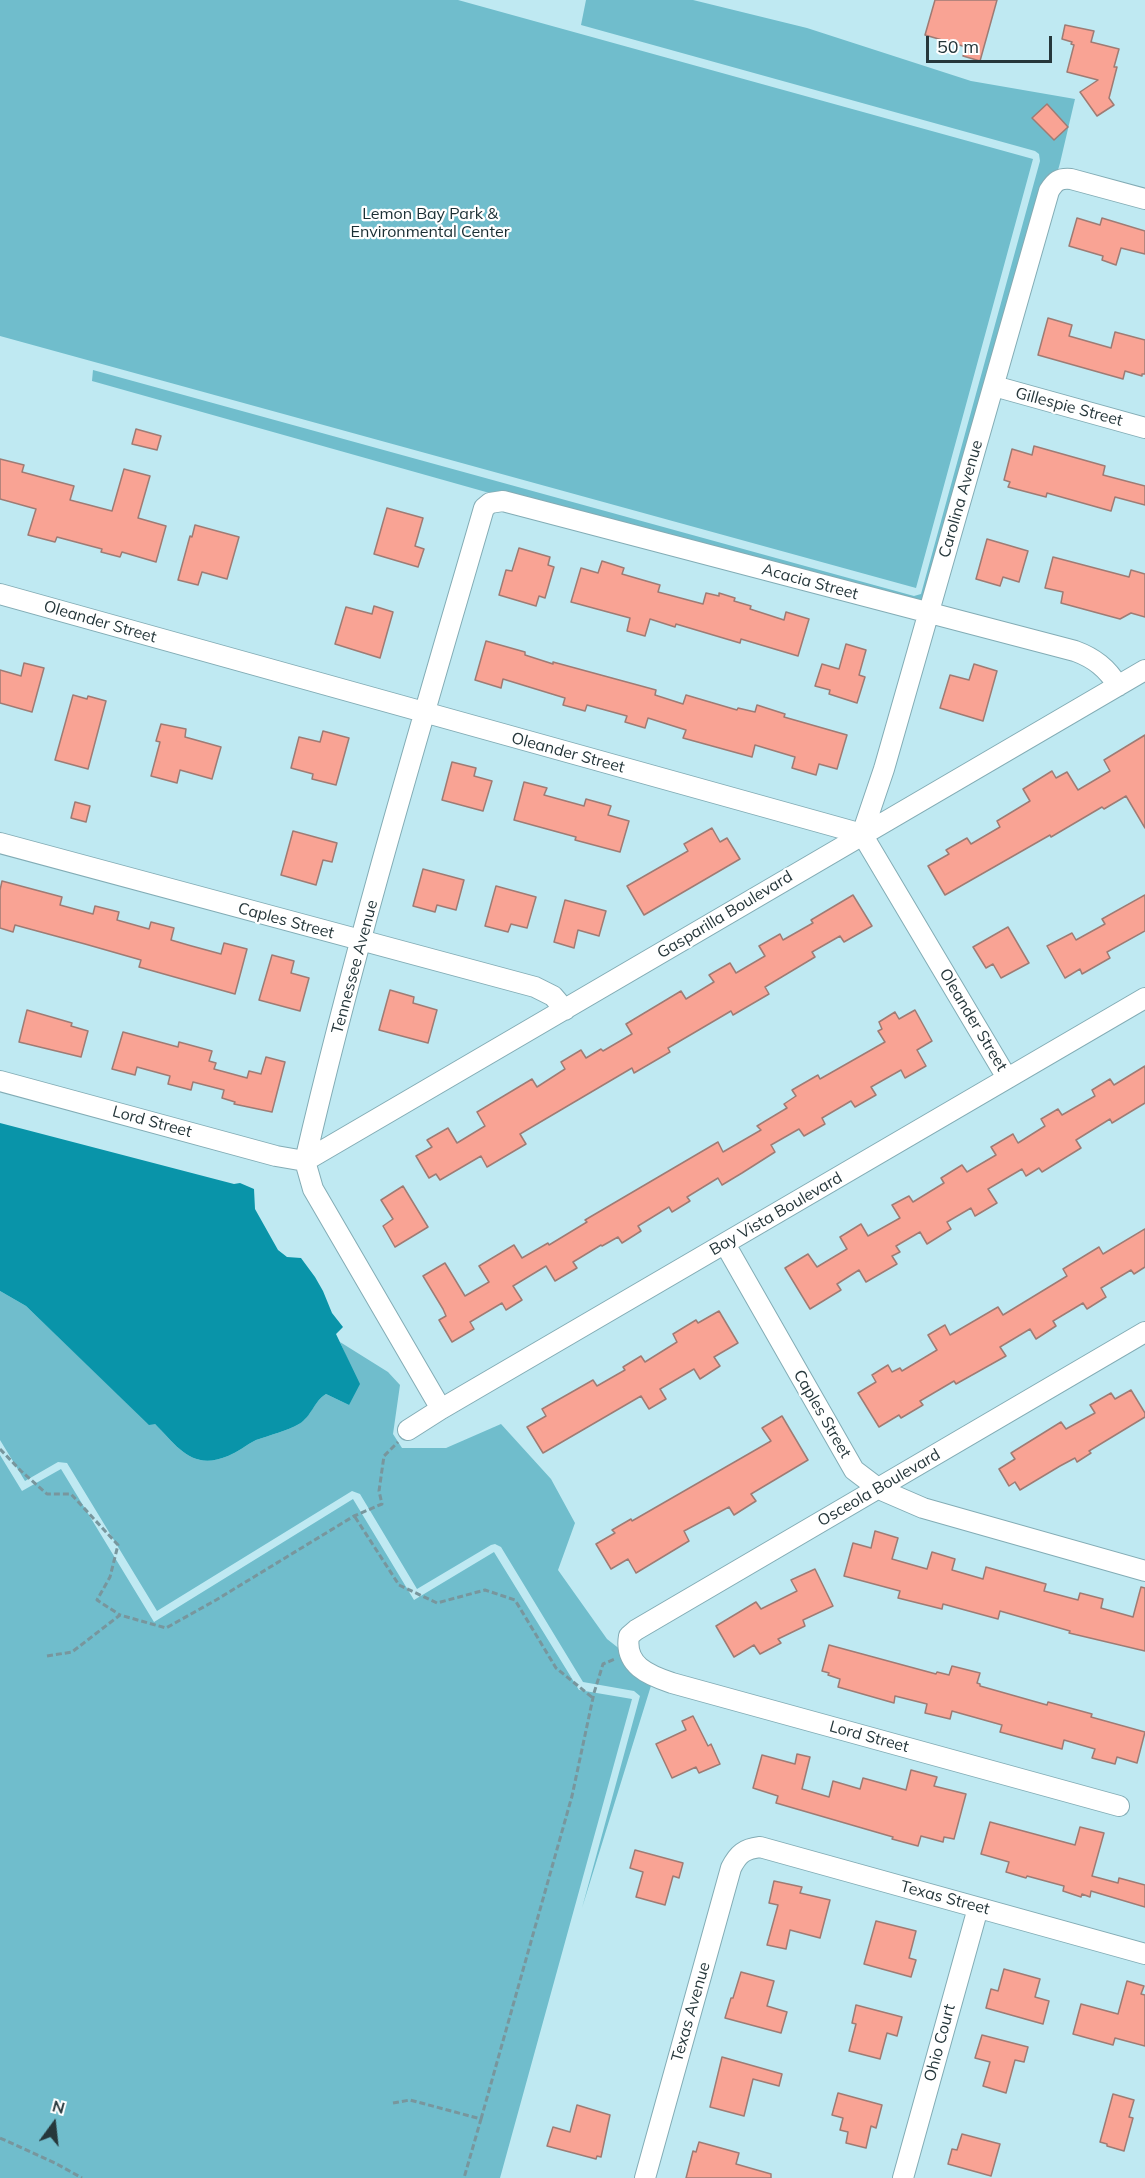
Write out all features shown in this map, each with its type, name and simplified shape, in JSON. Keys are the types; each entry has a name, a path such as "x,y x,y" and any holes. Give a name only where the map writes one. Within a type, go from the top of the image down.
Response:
{"street":[{"name":"Carolina Avenue","path":"862,834 884,770 1049,191 1054,182 1062,178 1145,199"},
{"name":"Gillespie Street","path":"994,386 1145,428"},
{"name":"Acacia Street","path":"490,503 503,501 1075,651 1101,664 1118,686"},
{"name":"Tennessee Avenue","path":"305,1161 424,713 484,508 490,503"},
{"name":"Oleander Street","path":"0,594 862,834 1007,1078"},
{"name":"Gasparilla Boulevard","path":"305,1161 1145,670"},
{"name":"Caples Street","path":"0,843 362,941 405,950 535,987 553,996 565,1010"},
{"name":"Bay Vista Boulevard","path":"408,1431 441,1409 1145,998"},
{"name":"Lord Street","path":"0,1081 276,1156 305,1161"},
{"path":"305,1161 313,1189 441,1409"},
{"name":"Caples Street","path":"725,1244 854,1470 879,1489 923,1508 1145,1571"},
{"name":"Osceola Boulevard","path":"628,1652 628,1636 636,1630 1145,1332"},
{"name":"Lord Street","path":"628,1652 643,1670 672,1683 1119,1806"},
{"name":"Texas Street","path":"744,1851 760,1847 1145,1954"},
{"name":"Texas Avenue","path":"645,2178 731,1868 736,1858 744,1851"},
{"name":"Ohio Court","path":"903,2178 978,1908"}],"path":[{"path":"0,1449 47,1494 71,1494 118,1545 110,1577 97,1600 120,1615 166,1628 354,1516 382,1504 379,1491 384,1456 408,1431"},
{"path":"354,1516 399,1585 437,1603 485,1590 515,1600 556,1668 593,1698"},
{"path":"47,1656 72,1652 120,1615"},
{"path":"465,2178 572,1796 593,1698 603,1664 628,1652"},
{"path":"393,2103 410,2100 481,2119"},
{"path":"0,2138 82,2178"}],"green space":[{"name":"Lemon Bay Park & Environmental Center","path":"0,0 458,0 1033,159 916,588 0,336"},
{"path":"586,0 693,0 807,28 971,81 1075,99 1060,163 934,613 505,495 486,492 92,381 93,370 914,596 921,594 1040,161 1039,154 1035,151 581,25"},
{"path":"0,1291 26,1306 149,1424 155,1424 179,1448 195,1459 205,1461 228,1456 256,1440 299,1424 326,1394 349,1405 350,1365 340,1342 388,1372 400,1385 393,1434 402,1448 446,1448 501,1424 551,1479 575,1523 558,1570 607,1639 654,1676 582,1908 640,1696 634,1691 583,1682 501,1547 491,1545 417,1589 360,1494 352,1491 157,1611 67,1463 58,1462 25,1481 0,1440"},
{"path":"0,1455 22,1491 61,1469 154,1622 353,1499 414,1600 494,1552 579,1690 632,1699 500,2178 0,2178"}],"shaded area":[{"path":"0,1123 234,1184 240,1183 254,1189 255,1209 278,1250 287,1257 301,1258 323,1291 332,1313 343,1327 336,1334 360,1384 349,1405 326,1394 299,1424 256,1440 232,1454 205,1461 187,1454 155,1424 149,1425 26,1306 0,1291"}],"building":[{"path":"935,0 997,0 980,61 963,56 966,47 925,35"},
{"path":"1065,25 1094,31 1091,42 1119,49 1109,98 1114,105 1097,116 1080,92 1098,80 1067,72 1074,45 1062,39"},
{"path":"1047,104 1068,127 1054,140 1032,118"},
{"path":"1077,218 1100,225 1102,218 1145,231 1145,254 1121,248 1116,265 1102,260 1103,256 1069,246"},
{"path":"1048,318 1072,325 1069,336 1111,348 1115,332 1145,340 1145,374 1142,376 1125,371 1123,379 1038,355"},
{"path":"136,429 161,436 157,450 132,444"},
{"path":"1034,446 1105,466 1103,475 1145,486 1145,505 1115,497 1111,511 1047,493 1046,497 1008,487 1010,482 1004,480 1012,449 1032,455"},
{"path":"0,459 24,465 22,472 74,486 70,500 112,511 124,469 150,476 138,518 166,526 156,562 122,552 120,557 101,552 102,549 57,537 55,542 28,535 36,509 0,499"},
{"path":"387,508 423,518 415,546 424,549 418,567 374,554"},
{"path":"195,525 239,537 227,579 202,572 198,585 178,580"},
{"path":"987,539 1028,551 1019,582 1003,577 1000,586 976,579"},
{"path":"519,548 550,557 548,565 554,567 545,598 539,596 536,606 499,595 506,570 512,571"},
{"path":"1053,557 1129,577 1131,570 1145,574 1145,617 1131,613 1120,619 1061,603 1063,592 1045,588"},
{"path":"602,561 624,568 622,574 660,585 658,592 703,604 706,593 719,596 719,593 751,606 750,609 784,620 786,612 809,619 798,656 741,639 740,643 676,624 675,627 650,619 645,636 627,631 630,618 571,602 581,568 598,573"},
{"path":"374,606 393,612 380,658 335,644 346,607 372,614"},
{"path":"486,641 525,652 525,655 553,664 553,662 656,690 655,695 683,704 686,695 737,710 738,708 755,712 757,705 785,714 784,717 847,735 837,769 819,764 816,775 792,768 795,757 755,745 752,757 683,738 686,730 648,718 645,728 625,722 627,716 587,705 585,711 563,705 565,698 503,679 501,688 475,680"},
{"path":"846,644 866,650 859,675 865,677 857,703 829,694 830,690 815,686 822,664 839,669"},
{"path":"24,663 44,668 32,712 0,703 0,670 21,676"},
{"path":"974,664 997,671 983,721 940,708 950,675 969,680"},
{"path":"73,695 106,701 88,769 55,760"},
{"path":"161,724 186,729 185,737 221,747 212,779 180,770 177,783 151,776 160,742 156,741"},
{"path":"323,731 349,738 336,785 312,779 313,774 291,768 299,737 320,742"},
{"path":"1145,735 1145,828 1126,796 1104,809 1102,807 1051,837 1050,835 945,895 928,866 949,854 946,850 967,838 971,844 1000,827 997,821 1030,801 1023,789 1052,771 1056,778 1067,772 1078,790 1110,771 1104,760"},
{"path":"452,762 476,768 474,776 492,781 483,811 442,800"},
{"path":"524,782 547,788 544,795 584,806 586,799 611,806 608,815 629,821 620,852 514,820"},
{"path":"75,802 90,806 86,822 71,818"},
{"path":"712,828 720,842 727,838 740,859 644,915 627,886 688,851 684,844"},
{"path":"293,831 337,843 332,862 323,860 316,885 281,875"},
{"path":"423,869 464,880 456,910 437,905 435,912 413,906"},
{"path":"2,881 62,897 60,905 93,914 95,906 119,912 117,920 149,929 151,922 174,928 171,940 188,945 221,954 224,943 247,949 235,994 139,967 141,960 85,944 15,925 13,932 0,928"},
{"path":"496,886 536,897 527,928 511,924 508,932 485,926"},
{"path":"853,895 872,926 844,942 840,936 812,952 815,957 765,987 769,994 733,1015 731,1011 668,1048 670,1052 634,1073 632,1068 520,1134 526,1144 487,1167 481,1156 440,1180 436,1174 429,1178 416,1156 432,1147 427,1140 448,1128 457,1143 485,1126 477,1112 532,1079 537,1087 565,1069 561,1062 581,1050 586,1058 601,1049 603,1051 632,1034 626,1024 681,991 686,999 714,982 709,975 730,963 736,973 765,956 759,946 780,934 783,940 813,923 811,920"},
{"path":"1145,895 1145,931 1107,952 1110,958 1082,974 1080,969 1065,978 1047,946 1072,933 1076,940 1105,924 1102,919"},
{"path":"565,900 606,911 599,936 578,930 574,948 554,942"},
{"path":"1008,927 1029,963 1001,978 993,964 986,968 973,947"},
{"path":"272,955 294,961 291,973 309,978 300,1011 259,1000"},
{"path":"390,990 414,997 413,1003 437,1010 428,1043 379,1030"},
{"path":"27,1010 72,1023 71,1026 88,1031 81,1057 19,1042"},
{"path":"915,1010 932,1041 917,1050 926,1066 905,1078 901,1070 871,1087 876,1095 855,1107 851,1101 822,1118 825,1124 804,1136 799,1129 771,1145 775,1152 742,1173 722,1185 718,1178 687,1197 690,1201 672,1212 669,1207 638,1226 641,1231 622,1243 618,1237 601,1245 573,1262 577,1268 555,1281 546,1266 513,1286 522,1300 506,1310 502,1303 470,1322 474,1329 452,1342 439,1320 446,1316 443,1309 423,1276 445,1263 465,1296 489,1282 479,1266 514,1245 522,1258 548,1243 549,1245 587,1222 585,1220 718,1142 723,1152 761,1130 757,1126 787,1108 784,1104 796,1096 792,1090 818,1075 820,1079 885,1042 878,1031 882,1029 879,1022 895,1012 899,1019"},
{"path":"123,1032 178,1047 179,1042 212,1051 209,1061 216,1063 214,1069 247,1078 249,1071 261,1074 266,1057 285,1062 272,1112 234,1104 235,1102 222,1098 224,1090 193,1082 191,1090 168,1084 170,1076 137,1067 135,1075 112,1069"},
{"path":"1145,1066 1145,1103 1112,1123 1110,1119 1076,1140 1081,1148 1042,1172 1039,1168 1026,1176 1022,1169 988,1189 997,1203 975,1216 971,1208 947,1222 951,1229 927,1244 920,1232 896,1246 900,1252 892,1256 897,1264 866,1282 859,1270 837,1284 841,1290 810,1309 785,1268 808,1254 817,1267 847,1249 840,1237 861,1224 868,1236 900,1218 892,1205 909,1196 913,1202 944,1183 941,1178 962,1165 967,1172 996,1155 991,1147 1013,1134 1018,1143 1045,1126 1041,1119 1058,1109 1062,1115 1095,1096 1092,1090 1110,1079 1114,1085"},
{"path":"403,1186 428,1227 395,1247 383,1226 393,1219 381,1200"},
{"path":"1145,1229 1145,1267 1134,1274 1131,1270 1101,1288 1106,1297 1087,1309 1083,1303 1053,1321 1056,1326 1036,1339 1030,1329 1000,1347 1006,1356 956,1384 954,1381 920,1401 923,1405 879,1427 858,1393 876,1382 872,1375 888,1365 892,1372 900,1368 902,1371 937,1350 928,1335 945,1325 950,1335 998,1307 1003,1315 1067,1276 1063,1269 1099,1247 1103,1254"},
{"path":"719,1311 738,1343 714,1357 720,1366 700,1379 694,1369 660,1389 666,1399 649,1409 641,1396 543,1453 527,1427 546,1416 542,1409 593,1380 597,1386 625,1370 623,1367 641,1356 645,1362 677,1342 673,1334 696,1320 698,1323"},
{"path":"1131,1390 1145,1413 1145,1417 1089,1451 1091,1453 1077,1462 1075,1458 1020,1490 1015,1482 1009,1486 999,1469 1015,1459 1011,1453 1061,1422 1066,1429 1095,1413 1090,1405 1111,1393 1115,1399"},
{"path":"782,1416 808,1460 751,1494 756,1501 734,1515 729,1507 684,1531 689,1541 636,1573 628,1559 611,1569 596,1544 615,1533 612,1530 631,1519 632,1521 771,1441 762,1428"},
{"path":"875,1531 898,1538 892,1559 927,1569 932,1552 955,1559 952,1570 983,1579 986,1567 1046,1584 1044,1591 1078,1600 1080,1593 1103,1599 1101,1608 1133,1617 1141,1587 1145,1588 1145,1651 1069,1633 1070,1631 1000,1611 998,1619 943,1604 942,1609 898,1598 900,1591 844,1576 853,1543 871,1548"},
{"path":"815,1569 833,1606 803,1620 805,1626 778,1639 781,1643 760,1654 754,1645 734,1657 716,1626 756,1602 761,1609 797,1591 791,1580"},
{"path":"829,1645 936,1674 937,1672 949,1675 952,1666 980,1673 977,1683 980,1686 1047,1705 1048,1702 1092,1714 1091,1717 1145,1732 1137,1763 1117,1757 1115,1764 1092,1758 1095,1749 1064,1740 1062,1749 1000,1732 1002,1725 952,1711 950,1719 925,1713 927,1704 895,1696 894,1703 838,1687 840,1679 822,1671"},
{"path":"693,1716 708,1746 711,1744 720,1764 699,1773 696,1767 672,1778 656,1744 686,1730 682,1721"},
{"path":"797,1754 810,1757 802,1789 829,1797 833,1781 860,1789 863,1778 906,1790 911,1770 937,1777 934,1786 966,1794 954,1839 944,1837 943,1842 921,1836 918,1846 776,1803 778,1796 753,1788 762,1755 795,1764"},
{"path":"990,1822 1075,1845 1080,1827 1104,1833 1092,1876 1118,1883 1119,1878 1145,1885 1145,1907 1091,1891 1090,1897 1082,1894 1081,1897 1063,1891 1064,1886 1006,1872 1009,1862 981,1854"},
{"path":"635,1850 683,1863 679,1878 673,1876 665,1905 636,1897 643,1872 630,1868"},
{"path":"774,1881 802,1887 800,1893 830,1900 820,1938 790,1930 786,1949 767,1945 778,1905 769,1903"},
{"path":"876,1921 916,1931 909,1958 916,1960 911,1977 864,1964"},
{"path":"1004,1969 1040,1979 1035,1997 1049,2001 1043,2024 986,2008 991,1989 998,1991"},
{"path":"741,1972 774,1981 767,2006 787,2012 781,2033 725,2018"},
{"path":"1127,1981 1144,1986 1141,1994 1145,1995 1145,2046 1115,2038 1113,2045 1073,2034 1081,2004 1118,2014"},
{"path":"856,2005 902,2017 897,2036 887,2033 880,2059 849,2051 856,2024 852,2023"},
{"path":"982,2035 1028,2047 1024,2062 1015,2060 1006,2093 983,2086 990,2062 975,2058"},
{"path":"722,2057 782,2074 779,2086 753,2079 744,2116 710,2107"},
{"path":"838,2093 882,2105 876,2128 871,2126 866,2148 846,2143 848,2132 840,2130 843,2118 832,2115"},
{"path":"1113,2094 1134,2100 1129,2117 1133,2118 1124,2151 1100,2142"},
{"path":"577,2105 610,2115 601,2157 597,2156 596,2159 547,2146 553,2127 570,2132"},
{"path":"962,2134 1000,2144 991,2176 948,2164 952,2149 957,2150"},
{"path":"699,2142 739,2153 736,2164 771,2174 771,2178 686,2178 693,2151 696,2152"}]}
